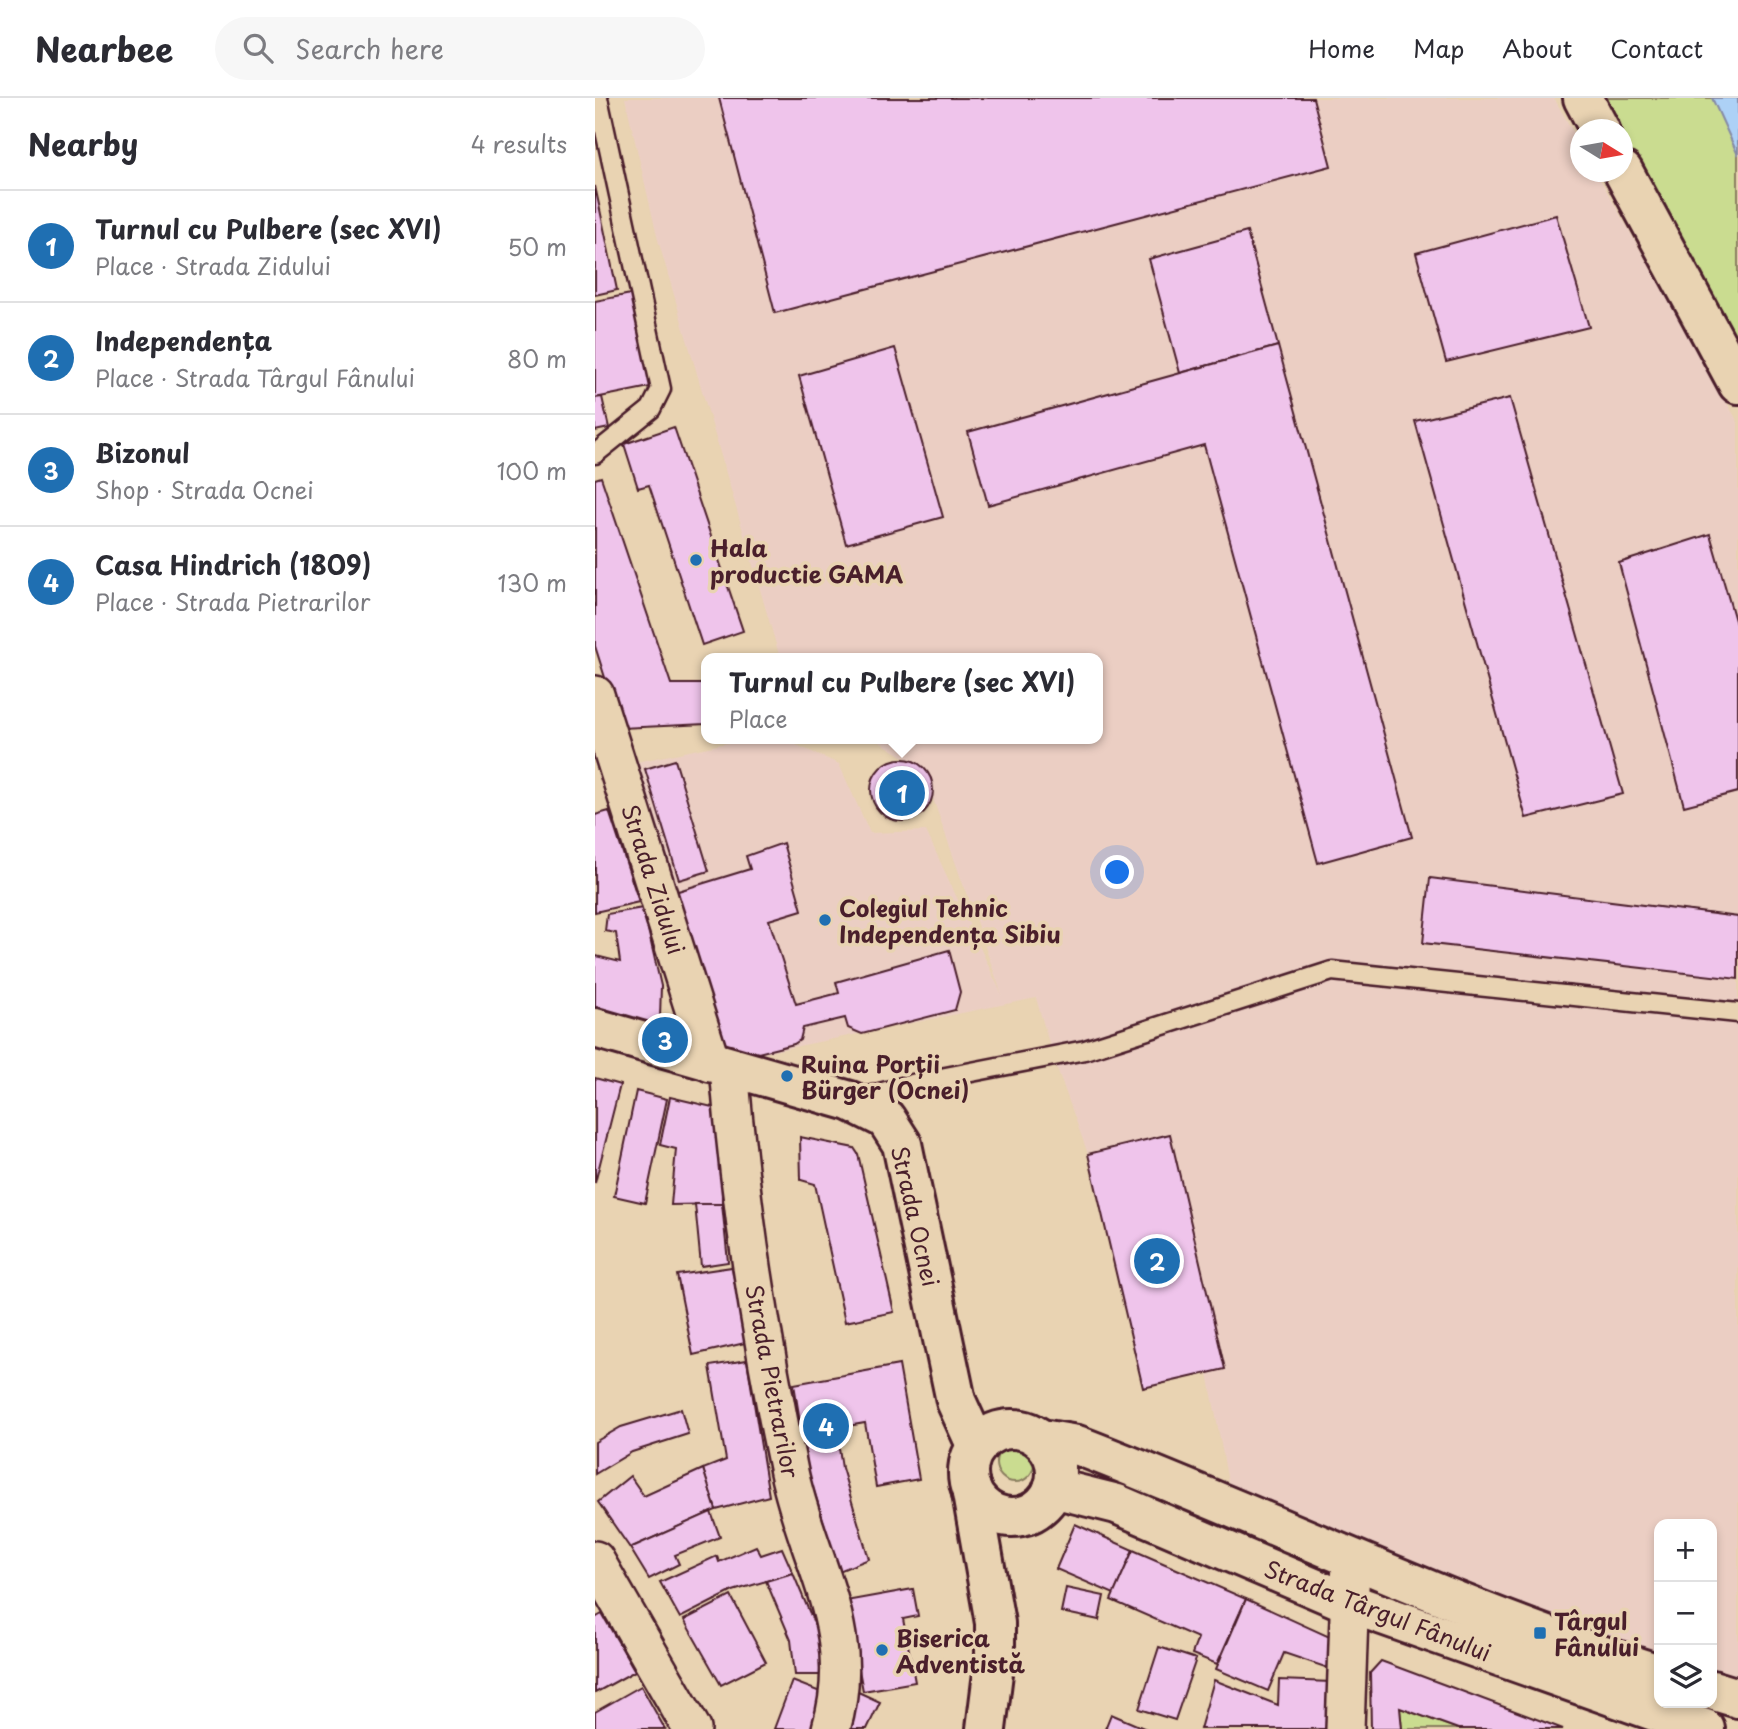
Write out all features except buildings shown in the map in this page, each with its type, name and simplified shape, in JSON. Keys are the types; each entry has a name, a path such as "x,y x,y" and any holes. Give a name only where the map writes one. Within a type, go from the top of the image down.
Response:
{"main road":[{"path":"1583,98 1594,119"},
{"path":"1628,182 1738,384"},
{"name":"Strada Ocnei","path":"595,1028 850,1101 886,1119 902,1144 956,1401 977,1447"},
{"path":"971,1488 985,1507 1006,1517 1018,1517 1039,1508 1053,1488 1055,1462 1041,1439 1015,1429 987,1436 977,1447 968,1474 995,1623 994,1667 986,1729"},
{"name":"Strada Târgul Fânului","path":"1041,1439 1067,1443 1101,1454 1351,1560 1654,1672"},
{"name":"Strada Târgul Fânului","path":"1053,1488 1117,1504 1349,1603 1705,1729"},
{"path":"1717,1692 1738,1698"}],"street":[{"name":"Strada Zidului","path":"595,695 720,1065"},
{"name":"Strada Pietrarilor","path":"720,1065 747,1248 787,1462 836,1627 842,1664 841,1696 831,1729"},
{"path":"595,1560 692,1729"},
{"path":"1345,1729 1351,1560"}],"lane":[{"path":"595,454 651,409 661,389 598,98"},
{"path":"850,1101 920,1082 1085,1050 1332,971 1738,1013"}],"shaded area":[{"path":"625,98 1554,98 1570,126 1570,182 1602,182 1738,422 1738,1689 1717,1683 1717,1519 1654,1519 1654,1662 1231,1499 1208,1373 1143,1388 1088,1154 1053,1057 1036,998 729,1060 632,763 722,744 794,744 839,764 870,833 926,831 1002,995 932,796 927,771 883,744 1103,744 1103,653 779,653 658,240"}],"green space":[{"path":"1580,98 1738,98 1738,384 1628,182 1633,182 1633,119 1592,119"},
{"path":"1015,1444 1028,1450 1034,1463 1028,1476 1015,1482 1002,1476 996,1463 1002,1450"},
{"path":"1400,1708 1458,1729 1402,1729"}],"water":[{"path":"1712,98 1738,98 1738,155"}],"place":[{"name":"Hala productie GAMA","path":"696,560"},
{"name":"Turnul cu Pulbere (sec XVI)","path":"902,793"},
{"name":"Colegiul Tehnic Independența Sibiu","path":"825,920"},
{"name":"Bizonul","path":"665,1040"},
{"name":"Ruina Porții Bürger (Ocnei)","path":"787,1076"},
{"name":"Independența","path":"1157,1261"},
{"name":"Casa Hindrich (1809)","path":"826,1426"},
{"name":"Târgul Fânului","path":"1540,1633"},
{"name":"Biserica Adventistă","path":"882,1650"}]}
